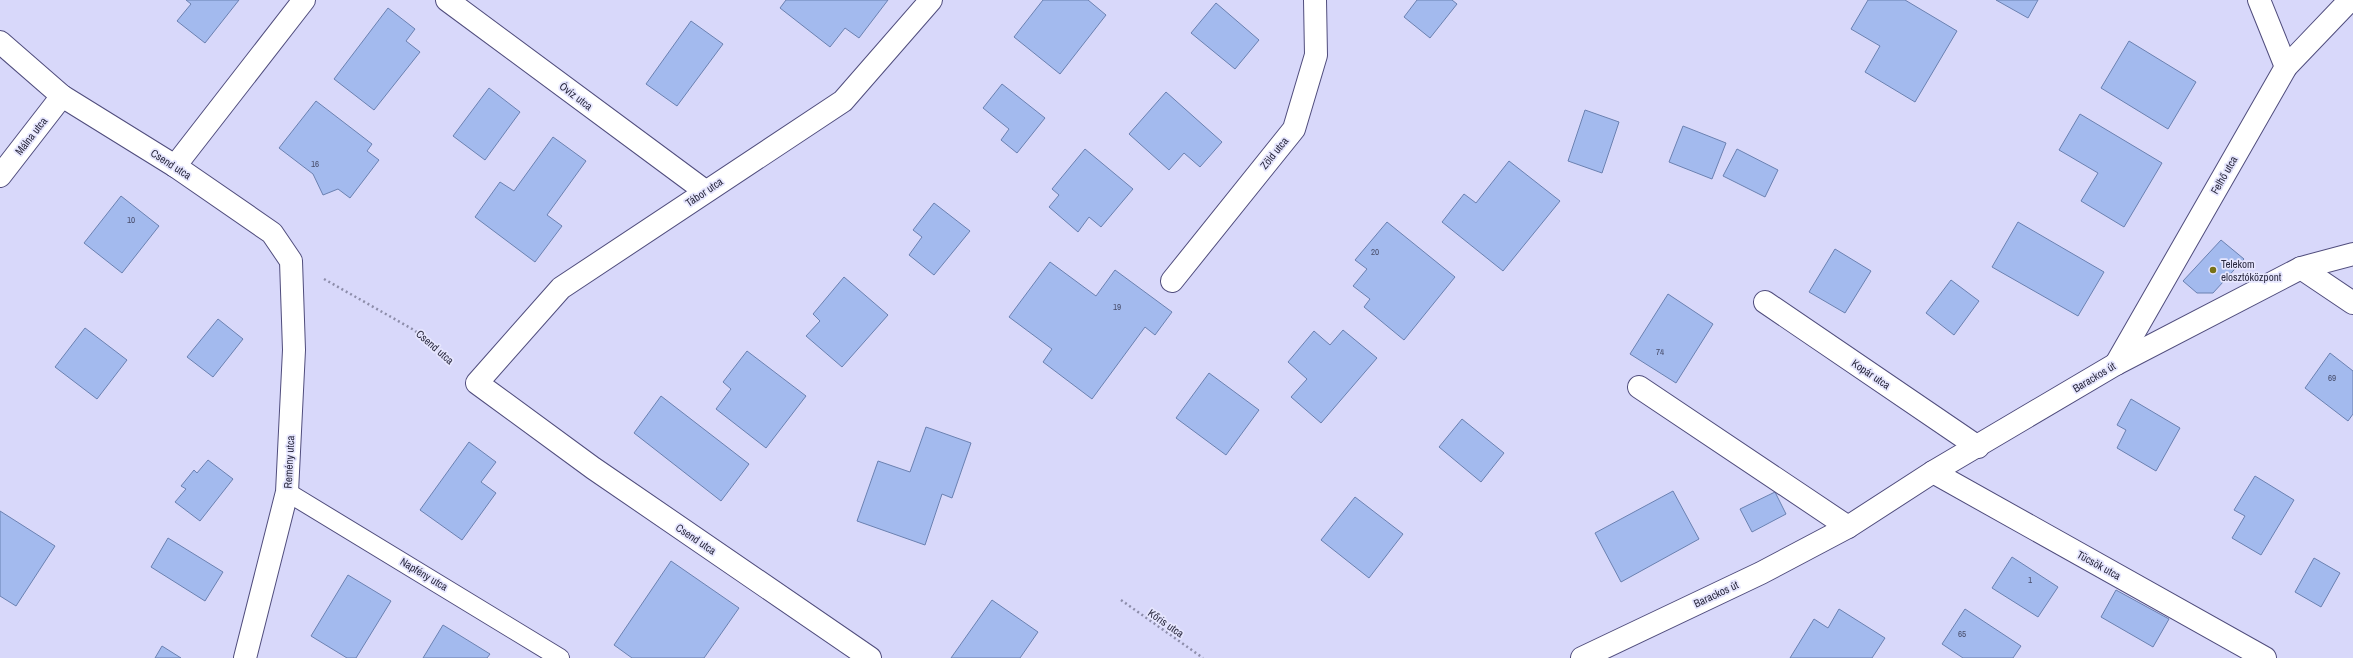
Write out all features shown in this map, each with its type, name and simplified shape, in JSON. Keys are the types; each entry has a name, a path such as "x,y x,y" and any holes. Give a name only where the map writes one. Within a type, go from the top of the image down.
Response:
{"street":[{"path":"175,166 304,0"},
{"name":"Óvíz utca","path":"447,0 705,191"},
{"name":"Tábor utca","path":"477,383 561,288 705,191 843,101 931,0"},
{"name":"Zöld utca","path":"1172,281 1294,129 1316,55 1315,0"},
{"path":"2259,0 2286,67"},
{"name":"Felhő utca","path":"2116,364 2286,67 2350,0"},
{"name":"Csend utca","path":"0,42 62,96 175,166 272,234 291,261"},
{"name":"Málna utca","path":"0,176 62,96"},
{"name":"Barackos út","path":"1582,658 1762,573 1848,527 1933,472 1978,447 2116,364 2301,268 2353,254"},
{"name":"Remény utca","path":"245,658 288,492 294,350 291,261"},
{"path":"2301,268 2353,303"},
{"name":"Kopár utca","path":"1765,302 1978,447"},
{"name":"Csend utca","path":"477,383 593,468 870,658"},
{"path":"1639,387 1848,527"},
{"name":"Tücsök utca","path":"1933,472 2265,658"}],"lane":[{"name":"Napfény utca","path":"288,492 560,658"}],"path":[{"name":"Csend utca","path":"291,261 414,330 477,383"},
{"name":"Kőris utca","path":"1121,600 1203,658"}],"building":[{"path":"186,0 239,0 205,43 177,21 191,4"},
{"path":"786,0 888,0 859,38 845,28 830,47 780,8"},
{"path":"1043,0 1088,0 1106,15 1060,74 1014,37"},
{"path":"1417,0 1452,0 1457,4 1430,38 1404,17"},
{"path":"1868,0 1905,0 1957,31 1915,102 1865,72 1880,46 1851,29"},
{"path":"1996,0 2038,0 2028,18"},
{"path":"1216,3 1259,40 1235,69 1191,33"},
{"path":"388,8 415,29 406,41 420,52 374,110 334,79"},
{"path":"691,21 723,44 677,106 646,84"},
{"path":"2129,41 2196,82 2168,129 2101,88"},
{"path":"1002,84 1045,118 1017,153 1001,140 1009,129 983,108"},
{"path":"489,88 520,112 485,160 453,136"},
{"path":"1166,92 1222,142 1200,167 1184,153 1169,170 1129,134"},
{"path":"316,101 372,144 367,151 379,160 350,198 338,189 323,195 313,174 279,148"},
{"path":"1585,110 1619,122 1602,173 1568,161"},
{"path":"2080,114 2162,163 2124,227 2081,201 2098,173 2059,150"},
{"path":"1683,126 1726,143 1712,179 1669,162"},
{"path":"553,137 586,161 547,215 562,226 535,262 475,217 500,182 514,191"},
{"path":"1085,149 1133,189 1101,227 1089,217 1078,232 1049,207 1059,195 1052,189"},
{"path":"1737,149 1778,170 1765,197 1723,176"},
{"path":"1509,161 1560,201 1503,271 1442,222 1464,194 1476,203"},
{"path":"121,196 159,226 122,273 84,243"},
{"path":"934,203 970,231 934,275 909,255 922,237 913,230"},
{"path":"1387,222 1455,277 1404,340 1364,307 1370,299 1353,286 1367,269 1355,260"},
{"path":"2018,222 2104,272 2078,316 1992,267"},
{"name":"Telekom elosztóközpont","path":"2221,240 2244,259 2213,293 2197,293 2183,281"},
{"path":"1835,249 1871,271 1845,313 1809,292"},
{"path":"1050,262 1096,296 1115,270 1172,312 1155,335 1145,327 1092,399 1043,362 1052,349 1009,317"},
{"path":"844,277 888,315 842,367 806,336 820,321 813,314"},
{"path":"1951,280 1979,301 1954,335 1926,313"},
{"path":"1668,294 1713,324 1676,383 1630,354"},
{"path":"218,319 243,339 213,377 187,357"},
{"path":"85,328 127,360 97,399 55,367"},
{"path":"1343,330 1377,358 1321,423 1291,397 1307,379 1288,362 1314,331 1330,345"},
{"path":"747,351 806,396 766,448 716,409 731,389 723,382"},
{"path":"2330,353 2353,371 2353,414 2348,421 2305,388"},
{"path":"1209,373 1259,410 1226,455 1176,418"},
{"path":"661,396 749,464 721,501 634,433"},
{"path":"2131,399 2180,428 2156,471 2117,448 2126,430 2117,425"},
{"path":"1462,419 1504,453 1481,482 1439,447"},
{"path":"926,427 971,443 952,498 942,494 925,545 857,521 878,461 910,472"},
{"path":"469,442 496,462 481,482 496,493 462,540 420,510"},
{"path":"208,460 233,479 200,521 175,502 186,489 181,486 194,470 197,473"},
{"path":"2255,476 2294,500 2261,555 2232,538 2245,516 2234,510"},
{"path":"1673,491 1699,539 1621,582 1595,533"},
{"path":"1775,492 1786,514 1752,532 1740,509"},
{"path":"1355,497 1403,534 1369,578 1321,540"},
{"path":"0,511 55,546 16,606 0,596"},
{"path":"168,538 223,572 205,601 151,567"},
{"path":"2012,557 2058,587 2038,617 1992,588"},
{"path":"2314,558 2340,573 2321,607 2295,592"},
{"path":"671,561 739,608 704,658 632,658 614,645"},
{"path":"348,575 391,601 356,658 347,658 311,636"},
{"path":"2116,590 2169,619 2153,647 2101,617"},
{"path":"992,600 1038,632 1020,658 951,658"},
{"path":"1839,609 1885,638 1872,658 1790,658 1814,619 1828,628"},
{"path":"1965,609 2021,646 2013,658 1963,658 1942,644"},
{"path":"443,625 490,654 487,658 423,658"},
{"path":"162,646 181,658 155,658"}],"place":[{"name":"Telekom elosztóközpont","path":"2213,270"}]}
